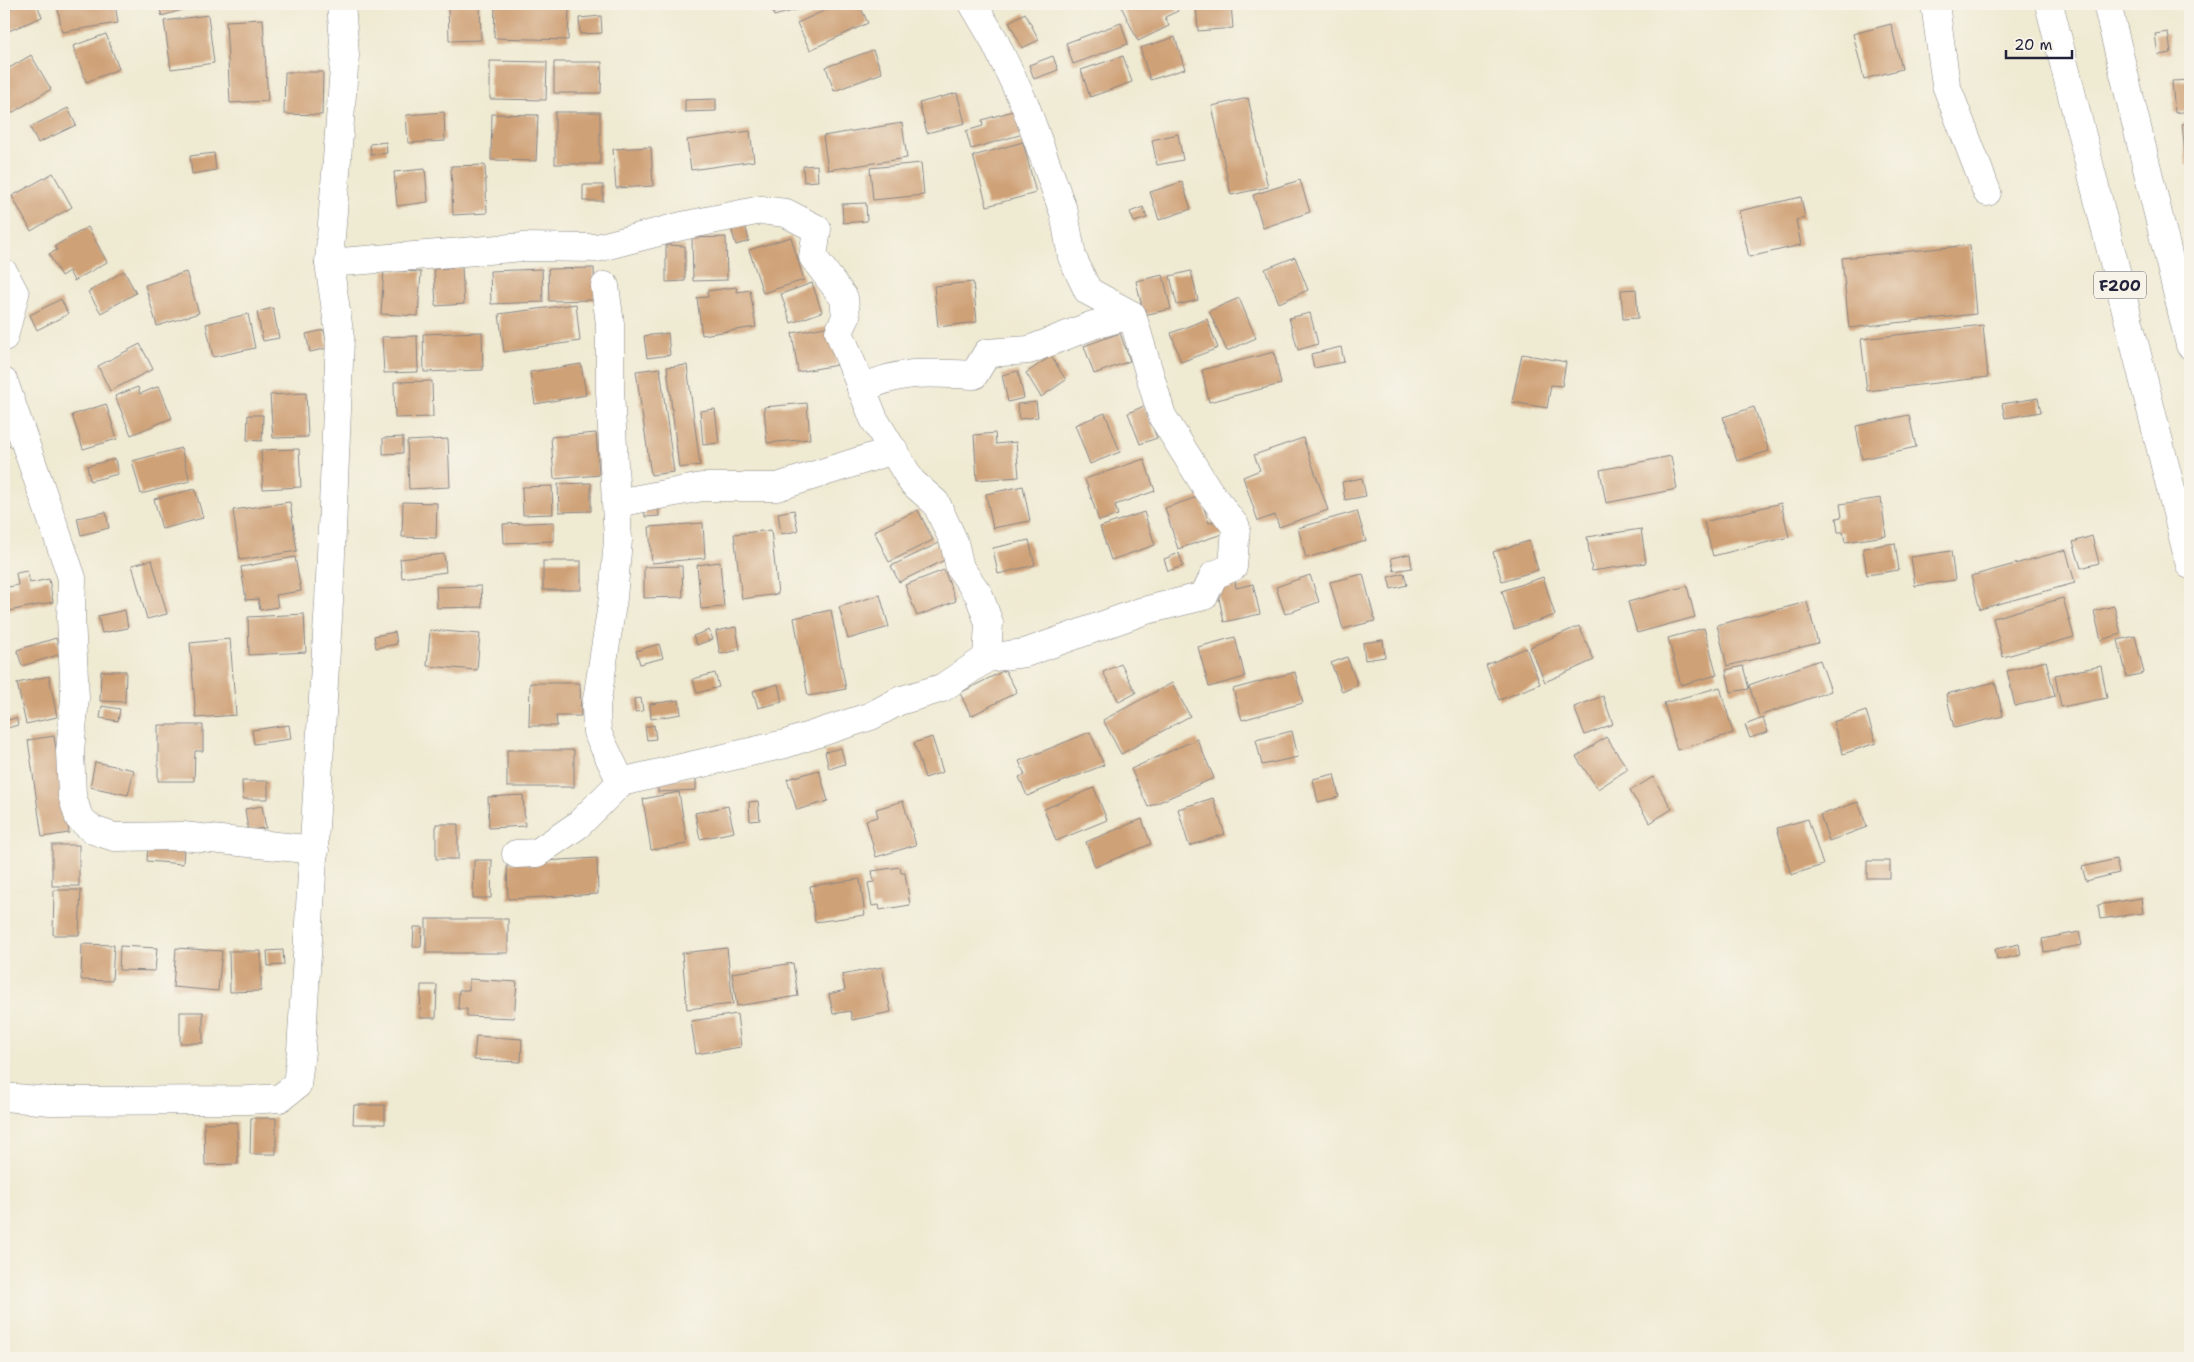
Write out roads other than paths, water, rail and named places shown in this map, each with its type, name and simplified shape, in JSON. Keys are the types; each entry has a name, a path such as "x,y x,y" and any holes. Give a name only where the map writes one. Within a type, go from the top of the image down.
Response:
{"street":[{"path":"4,1097 50,1101 248,1100 280,1098 297,1085 315,850 329,602 340,338 329,263 345,55 341,4"},
{"path":"516,854 537,853 578,826 621,782 785,744 871,716 899,701 942,688 987,658 1025,652 1143,611 1204,596 1214,575 1233,567 1236,527 1208,490 1162,416 1132,315 1088,291 1072,257 1064,213 1024,105 993,38 973,4"},
{"path":"1935,4 1946,84 1987,192"},
{"name":"F200","path":"2050,4 2190,566"},
{"path":"2107,4 2190,344"},
{"path":"329,263 524,247 598,248 682,226 761,210 786,213 818,230 813,256 844,298 846,317 838,332 874,419 912,482 936,503 954,542 960,568 980,594 989,623 987,658"},
{"path":"4,273 15,294 4,337"},
{"path":"605,286 610,324 611,409 618,540 613,598 603,648 596,706 597,732 621,782"},
{"path":"861,389 899,375 934,373 974,375 988,353 1029,350 1093,325 1132,315"},
{"path":"4,382 72,578 75,698 70,751 72,795 79,818 93,830 114,837 183,836 315,850"},
{"path":"617,503 702,487 778,487 894,450"}]}
